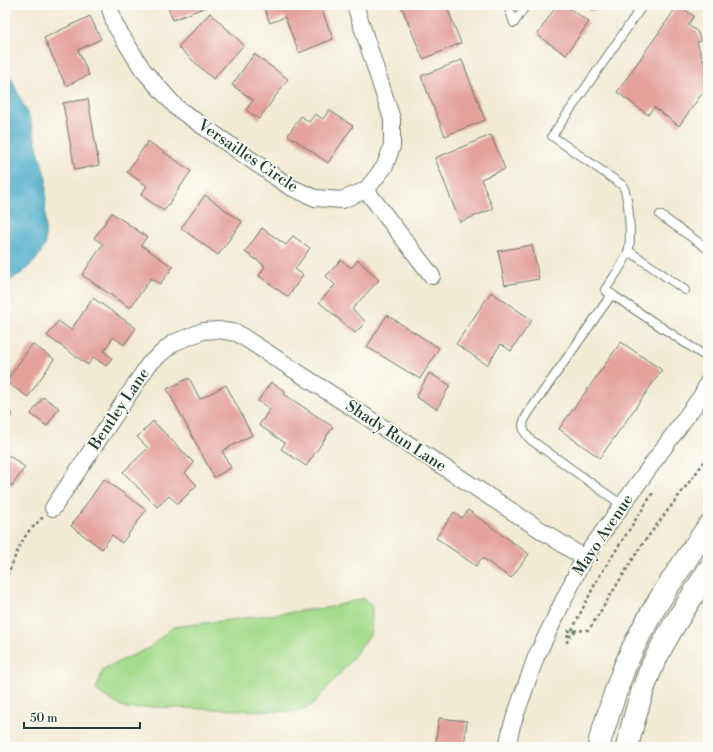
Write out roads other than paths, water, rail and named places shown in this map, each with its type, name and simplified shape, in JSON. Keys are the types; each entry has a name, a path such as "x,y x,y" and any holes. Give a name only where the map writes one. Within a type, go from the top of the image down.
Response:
{"main road":[{"path":"600,747 600,740 620,678 636,642 658,601 708,527"},
{"path":"627,747 635,714 650,671 708,571"}],"street":[{"name":"Versailles Circle","path":"109,5 115,24 143,70 177,108 290,187 315,198 342,200 366,190 385,166 392,146 392,119 355,5"},
{"path":"366,190 432,276"},
{"name":"Shady Run Lane","path":"203,331 218,330 237,333 584,558"},
{"name":"Bentley Lane","path":"53,508 149,364 173,343 203,331"},
{"name":"Mayo Avenue","path":"507,747 512,725 536,656 584,558 702,395 708,382"}],"lane":[{"path":"508,5 514,23 526,5"},
{"path":"643,5 552,136 624,187 627,195 629,209 629,251 605,290 708,358"},
{"path":"660,215 708,249"},
{"path":"629,251 685,290"},
{"path":"612,294 531,408 522,426 525,434 531,440 622,505"}],"water":[{"path":"5,65 30,119 46,179 45,245 36,260 22,273 5,283"}]}
